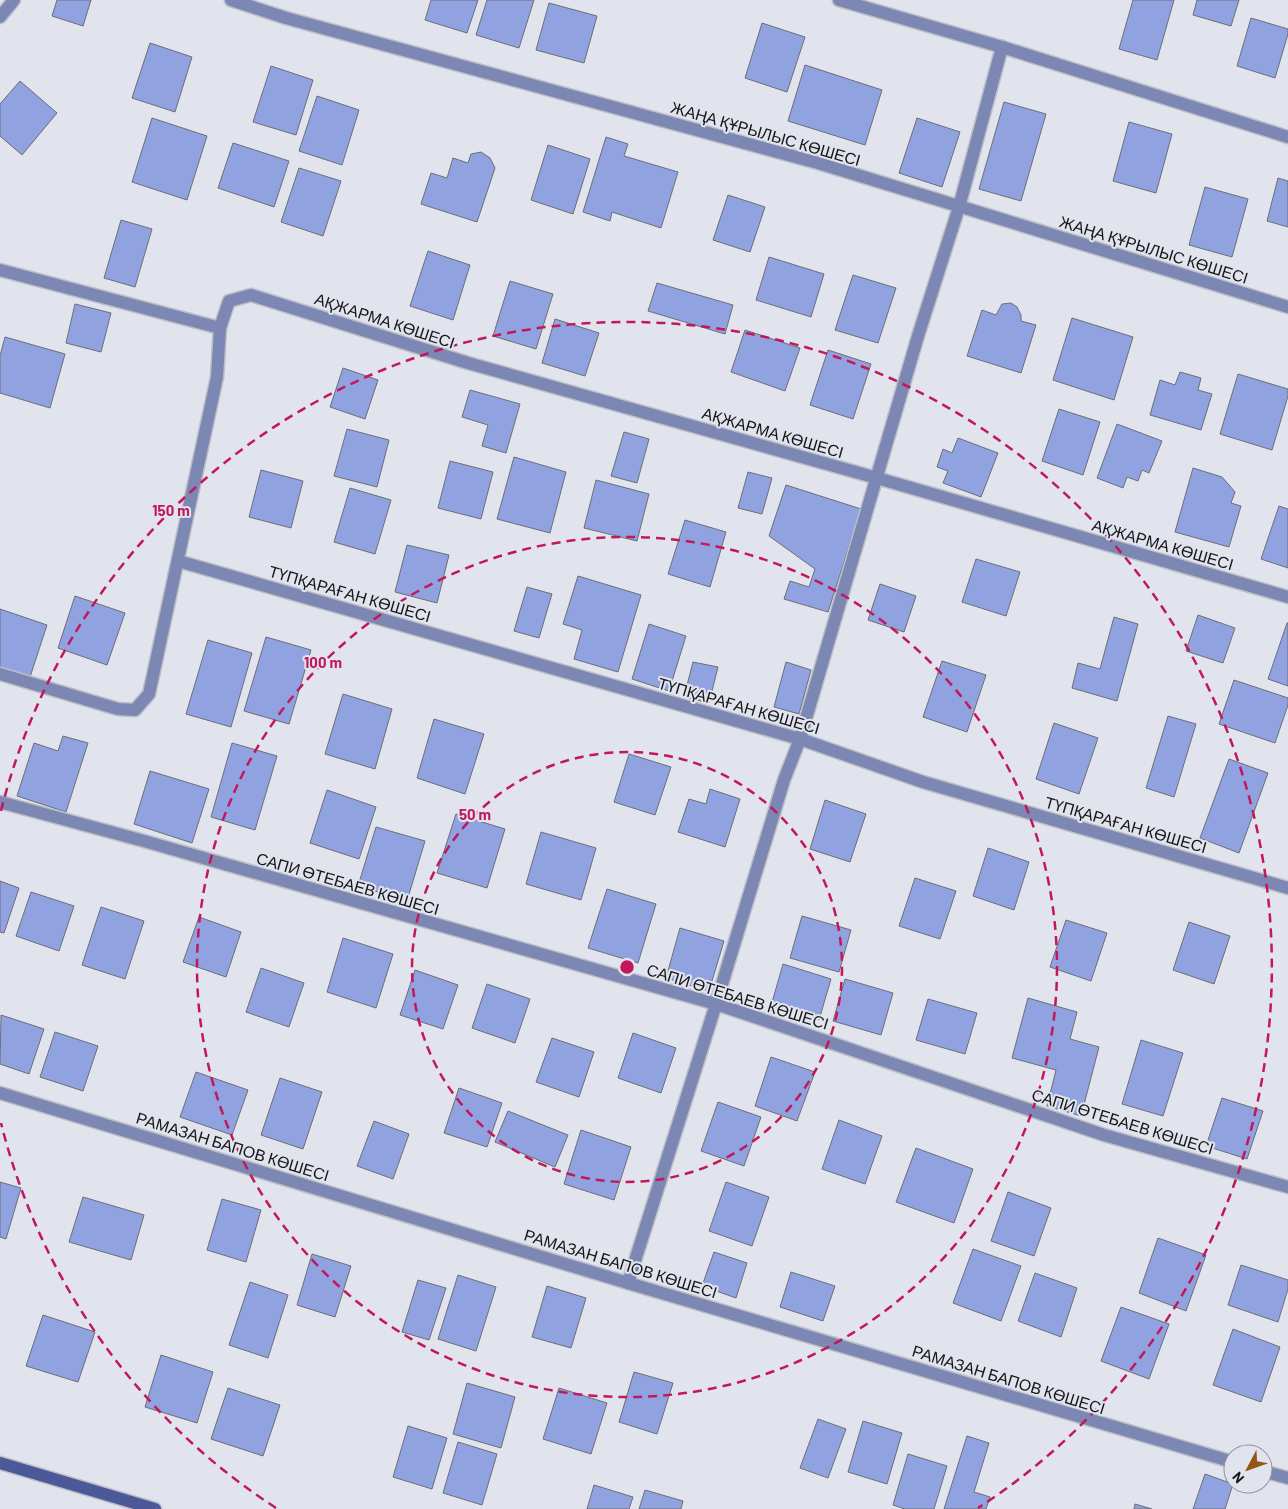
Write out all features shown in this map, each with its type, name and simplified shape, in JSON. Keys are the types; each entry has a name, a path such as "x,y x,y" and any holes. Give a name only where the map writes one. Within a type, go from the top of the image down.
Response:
{"main road":[{"path":"0,1463 155,1509"}],"street":[{"path":"0,16 14,0"},
{"name":"ЖАҢА ҚҰРЫЛЫС КӨШЕСІ","path":"232,0 286,18 818,163 1288,307"},
{"path":"839,0 1002,48 1288,137"},
{"path":"628,1283 784,780 800,739 918,336 959,207 1002,48"},
{"path":"0,270 220,328 217,378 149,694 134,710 118,709 0,674"},
{"name":"АҚЖАРМА КӨШЕСІ","path":"220,328 229,301 251,294 468,363 877,478 1288,597"},
{"name":"ТҮПҚАРАҒАН КӨШЕСІ","path":"178,561 800,739 924,782 1288,888"},
{"name":"САПИ ӨТЕБАЕВ КӨШЕСІ","path":"0,802 144,841 716,1004 1104,1135 1288,1187"},
{"name":"РАМАЗАН БАПОВ КӨШЕСІ","path":"0,1092 628,1283 1223,1459"},
{"path":"1273,1474 1288,1478"}],"building":[{"path":"57,0 91,0 83,26 52,16"},
{"path":"431,0 478,0 467,33 425,20"},
{"path":"487,0 534,0 519,48 476,35"},
{"path":"1133,0 1174,0 1157,60 1119,49"},
{"path":"1197,0 1239,0 1231,26 1193,15"},
{"path":"549,3 597,16 584,63 536,50"},
{"path":"1251,18 1288,29 1275,78 1237,66"},
{"path":"762,23 805,37 787,92 745,78"},
{"path":"150,43 192,57 175,112 132,98"},
{"path":"805,65 882,90 865,145 788,121"},
{"path":"271,66 313,80 296,135 253,122"},
{"path":"20,81 57,113 22,155 0,136 0,104"},
{"path":"317,96 359,110 342,165 299,151"},
{"path":"1004,102 1046,114 1021,201 979,189"},
{"path":"152,118 207,136 187,200 132,182"},
{"path":"917,118 960,132 942,187 899,173"},
{"path":"1129,122 1172,134 1156,193 1113,181"},
{"path":"606,137 628,144 624,156 678,172 661,228 612,212 610,221 583,212"},
{"path":"233,143 289,161 274,207 218,188"},
{"path":"548,145 590,159 573,214 531,200"},
{"path":"481,152 490,158 495,168 477,222 421,204 431,173 447,178 453,158 468,163 471,154"},
{"path":"299,168 341,181 323,236 281,222"},
{"path":"1278,178 1288,181 1288,227 1267,221"},
{"path":"1205,187 1248,199 1232,257 1189,245"},
{"path":"728,195 765,207 750,252 713,240"},
{"path":"121,220 152,229 135,287 104,278"},
{"path":"428,251 470,265 453,320 410,306"},
{"path":"769,257 824,274 811,317 756,300"},
{"path":"853,275 896,288 878,343 835,330"},
{"path":"510,281 553,294 536,349 493,336"},
{"path":"657,283 733,305 725,334 648,311"},
{"path":"1011,303 1017,307 1021,315 1021,321 1036,325 1021,373 967,356 982,310 996,315 1002,304"},
{"path":"75,304 111,313 101,352 66,343"},
{"path":"1072,318 1133,337 1114,400 1053,380"},
{"path":"555,319 599,333 585,376 542,363"},
{"path":"745,330 800,348 785,391 731,372"},
{"path":"5,337 65,354 50,408 0,393 0,356"},
{"path":"828,350 871,364 853,419 810,405"},
{"path":"343,368 378,380 365,419 330,407"},
{"path":"1180,372 1201,378 1198,390 1212,394 1201,430 1150,415 1160,380 1175,385"},
{"path":"1238,374 1288,389 1288,396 1272,450 1220,434"},
{"path":"470,390 520,404 506,453 482,446 488,425 462,417"},
{"path":"1059,409 1100,422 1083,475 1042,461"},
{"path":"1117,424 1162,441 1149,473 1142,470 1138,481 1127,477 1123,488 1097,478"},
{"path":"347,429 389,440 377,487 334,476"},
{"path":"624,432 649,439 637,483 611,476"},
{"path":"958,438 998,453 981,497 943,483 948,471 937,467 943,449 952,453"},
{"path":"514,457 566,472 550,533 497,519"},
{"path":"450,461 493,472 481,519 438,508"},
{"path":"1193,468 1222,477 1235,492 1231,503 1241,506 1229,547 1175,532"},
{"path":"261,470 303,481 291,528 249,517"},
{"path":"748,472 772,478 762,514 738,508"},
{"path":"596,480 649,494 637,541 584,528"},
{"path":"786,485 861,509 828,612 784,599 790,581 809,587 815,569 769,536"},
{"path":"350,488 391,500 375,554 334,542"},
{"path":"1279,506 1288,509 1288,568 1261,559"},
{"path":"685,520 726,532 710,587 668,574"},
{"path":"407,545 449,555 437,603 395,592"},
{"path":"976,559 1020,572 1006,616 962,602"},
{"path":"578,576 641,595 618,672 574,659 582,630 563,624"},
{"path":"880,584 916,596 904,632 868,620"},
{"path":"527,587 552,594 539,638 514,631"},
{"path":"75,596 125,613 107,665 58,648"},
{"path":"0,609 47,625 30,677 0,667"},
{"path":"1198,615 1235,628 1223,663 1186,651"},
{"path":"1114,617 1138,624 1117,701 1072,688 1078,663 1100,669"},
{"path":"1288,623 1288,686 1268,679"},
{"path":"649,624 686,636 669,691 632,679"},
{"path":"266,637 311,650 289,724 244,711"},
{"path":"208,640 252,653 231,727 186,714"},
{"path":"942,661 986,675 967,732 923,717"},
{"path":"693,662 718,667 709,703 684,697"},
{"path":"786,662 811,670 799,714 774,707"},
{"path":"1234,680 1288,698 1288,705 1275,743 1219,724"},
{"path":"343,694 392,709 375,769 325,754"},
{"path":"1168,716 1196,724 1174,797 1146,788"},
{"path":"434,719 484,734 465,794 417,778"},
{"path":"1054,723 1098,738 1079,794 1036,779"},
{"path":"63,736 88,743 66,812 17,796 34,743 58,751"},
{"path":"232,743 277,756 255,830 211,817"},
{"path":"629,754 671,767 655,815 614,802"},
{"path":"1229,759 1268,773 1239,853 1200,838"},
{"path":"150,771 209,789 192,843 134,824"},
{"path":"710,789 740,799 725,847 678,832 689,799 706,804"},
{"path":"327,790 376,807 359,859 310,843"},
{"path":"825,800 866,814 850,862 810,849"},
{"path":"456,814 505,829 487,888 437,873"},
{"path":"376,827 425,841 407,901 358,886"},
{"path":"541,832 596,848 581,900 526,884"},
{"path":"988,848 1029,862 1014,910 973,896"},
{"path":"915,878 956,891 940,939 899,926"},
{"path":"0,881 19,888 4,933 0,932"},
{"path":"607,889 656,904 638,963 588,948"},
{"path":"31,892 74,906 59,951 16,936"},
{"path":"101,907 144,921 125,979 82,965"},
{"path":"802,916 851,930 839,972 790,958"},
{"path":"199,917 241,932 226,977 183,962"},
{"path":"1066,920 1107,933 1091,981 1050,967"},
{"path":"1189,922 1230,936 1214,984 1173,970"},
{"path":"680,928 724,941 709,991 666,978"},
{"path":"343,938 393,954 376,1008 327,992"},
{"path":"783,964 831,979 819,1020 771,1006"},
{"path":"261,968 304,983 289,1027 246,1012"},
{"path":"415,970 458,985 443,1029 400,1015"},
{"path":"845,979 893,993 881,1035 833,1021"},
{"path":"487,984 530,999 515,1043 472,1028"},
{"path":"1028,998 1077,1012 1070,1039 1099,1047 1081,1116 1047,1106 1056,1070 1012,1058"},
{"path":"928,999 977,1013 965,1054 916,1040"},
{"path":"1,1015 44,1029 29,1074 0,1064"},
{"path":"55,1032 98,1046 83,1091 40,1077"},
{"path":"633,1033 676,1048 661,1093 618,1078"},
{"path":"552,1038 594,1052 579,1097 536,1082"},
{"path":"1141,1040 1183,1053 1163,1116 1122,1104"},
{"path":"771,1057 815,1072 797,1121 755,1106"},
{"path":"196,1072 248,1090 232,1135 180,1117"},
{"path":"280,1078 322,1092 303,1149 261,1135"},
{"path":"459,1088 502,1103 487,1147 444,1133"},
{"path":"1222,1098 1263,1111 1247,1159 1206,1146"},
{"path":"718,1102 761,1117 744,1166 701,1151"},
{"path":"508,1111 568,1135 555,1167 495,1142"},
{"path":"839,1120 882,1136 865,1184 822,1169"},
{"path":"374,1121 409,1134 393,1179 357,1166"},
{"path":"581,1130 631,1147 614,1200 564,1184"},
{"path":"916,1148 973,1169 954,1223 896,1202"},
{"path":"0,1182 21,1188 6,1239 0,1237"},
{"path":"726,1182 769,1197 752,1246 709,1231"},
{"path":"1008,1192 1051,1208 1034,1256 991,1241"},
{"path":"83,1197 144,1215 131,1260 69,1242"},
{"path":"222,1199 261,1210 246,1262 207,1250"},
{"path":"1158,1238 1206,1255 1186,1311 1139,1293"},
{"path":"973,1249 1021,1266 1001,1321 953,1303"},
{"path":"714,1252 747,1263 736,1298 702,1286"},
{"path":"312,1254 351,1266 335,1317 297,1305"},
{"path":"1241,1265 1288,1280 1288,1289 1278,1322 1228,1305"},
{"path":"791,1272 835,1286 823,1321 780,1307"},
{"path":"1035,1273 1077,1288 1061,1337 1018,1321"},
{"path":"458,1275 496,1287 476,1351 438,1339"},
{"path":"418,1280 446,1288 429,1340 402,1332"},
{"path":"250,1282 288,1295 268,1358 229,1345"},
{"path":"547,1286 586,1298 571,1348 532,1337"},
{"path":"1121,1307 1169,1324 1149,1379 1101,1361"},
{"path":"43,1315 95,1332 78,1382 26,1366"},
{"path":"1233,1329 1280,1347 1261,1402 1213,1385"},
{"path":"161,1355 213,1372 197,1423 145,1407"},
{"path":"634,1372 673,1383 657,1434 619,1422"},
{"path":"467,1383 515,1397 501,1448 453,1434"},
{"path":"228,1388 280,1405 263,1456 211,1439"},
{"path":"559,1388 607,1403 591,1454 543,1439"},
{"path":"818,1419 846,1429 828,1478 800,1468"},
{"path":"863,1421 902,1433 887,1484 848,1472"},
{"path":"408,1426 447,1438 432,1489 393,1477"},
{"path":"967,1436 989,1443 974,1492 990,1497 986,1509 944,1509"},
{"path":"458,1442 497,1454 482,1505 443,1493"},
{"path":"908,1454 947,1466 934,1509 905,1509 893,1505"},
{"path":"1205,1474 1223,1480 1223,1494 1230,1494 1225,1509 1193,1509"},
{"path":"594,1485 633,1497 629,1509 587,1509"},
{"path":"645,1490 683,1501 681,1509 639,1509"},
{"path":"1135,1504 1152,1509 1134,1509"}]}
